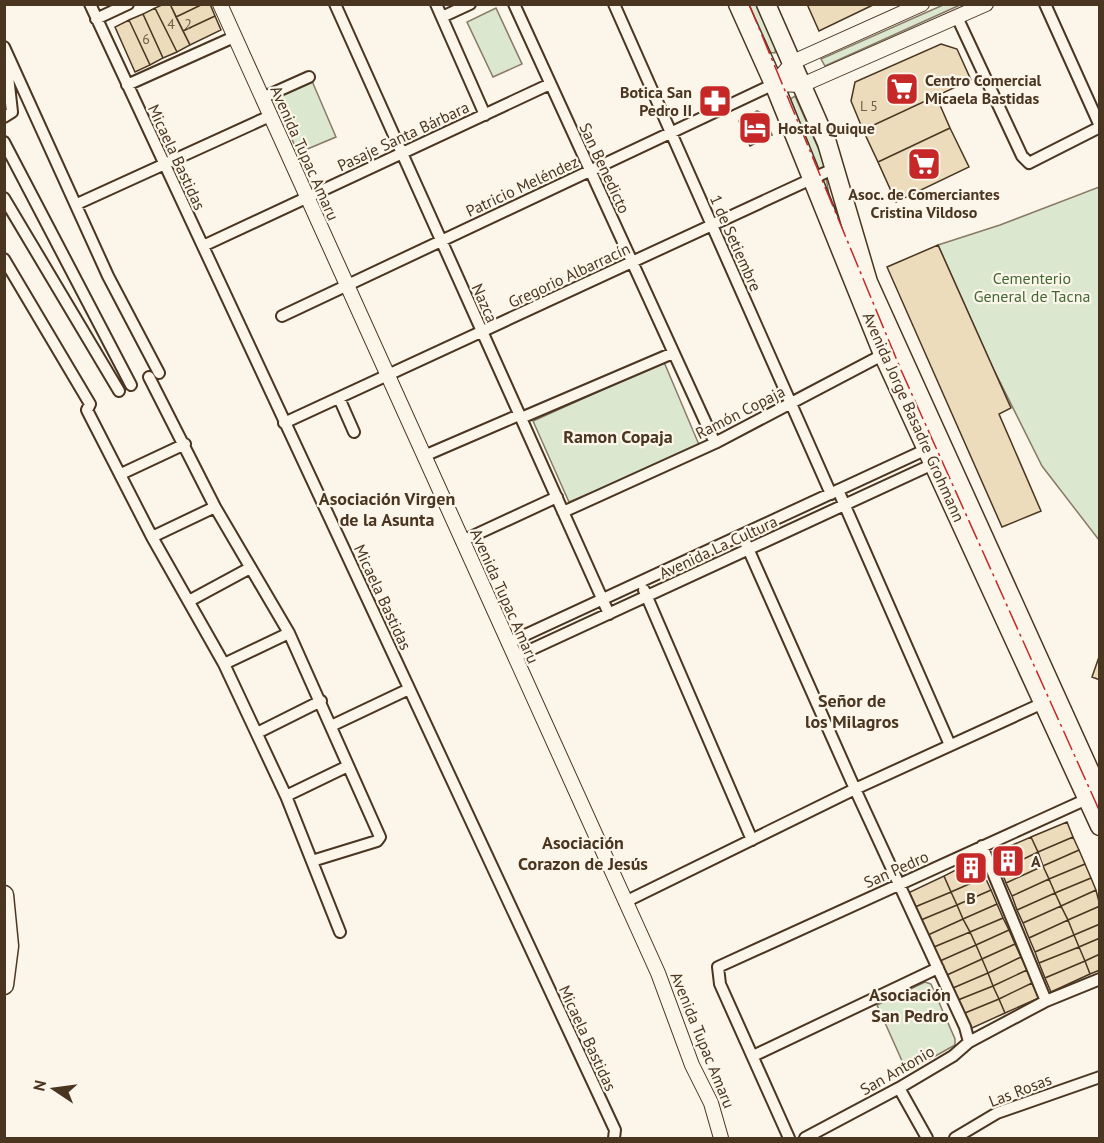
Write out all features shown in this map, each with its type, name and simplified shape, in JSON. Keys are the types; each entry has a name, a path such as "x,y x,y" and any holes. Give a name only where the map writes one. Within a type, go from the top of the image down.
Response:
{"highway":[{"name":"Avenida Jorge Basadre Grohmann","path":"738,4 774,84 812,179 1093,796 1100,826"},
{"name":"Avenida Jorge Basadre Grohmann","path":"766,4 827,143 890,351 930,457 1043,703 1093,796"},
{"path":"4,896 9,946 4,985"}],"street":[{"name":"Micaela Bastidas","path":"90,4 615,1130 614,1138"},
{"path":"96,18 128,4"},
{"name":"Nazca","path":"335,4 609,614"},
{"path":"436,4 485,115"},
{"path":"442,17 470,4"},
{"name":"San Benedicto","path":"514,4 715,443"},
{"name":"1 de Setiembre","path":"614,4 790,402 834,492 846,504 950,745"},
{"path":"774,84 793,62 922,4"},
{"path":"957,17 1023,156 1029,163 1100,127 1045,4"},
{"name":"Avenida Tupac Amaru","path":"222,5 270,117 658,973 692,1065 711,1103 721,1138"},
{"path":"774,84 802,85 978,6"},
{"path":"127,85 234,37"},
{"path":"4,47 215,507 290,633 379,839 312,861"},
{"path":"4,117 12,112 6,67 10,60"},
{"path":"262,98 309,77"},
{"name":"Pasaje Santa Bárbara","path":"203,246 550,84"},
{"name":"Patricio Meléndez","path":"282,316 774,84"},
{"path":"77,204 270,117"},
{"path":"4,142 131,385"},
{"name":"Gregorio Albarracín","path":"284,423 833,169"},
{"path":"4,198 119,391"},
{"path":"4,259 90,404 87,410 152,537 224,664 286,796 340,932"},
{"name":"Ramón Copaja","path":"563,512 715,443 890,351"},
{"path":"424,456 673,353"},
{"path":"339,398 354,432"},
{"path":"121,474 185,444"},
{"name":"Avenida La Cultura","path":"508,643 834,492 930,457"},
{"name":"Avenida La Cultura","path":"515,657 846,504 930,457"},
{"path":"462,541 556,497"},
{"path":"152,537 215,507"},
{"path":"742,535 855,789 965,1027 969,1042"},
{"path":"189,601 250,568"},
{"path":"640,582 752,840"},
{"path":"224,664 290,633"},
{"path":"331,726 409,689"},
{"path":"257,733 321,701"},
{"path":"625,902 855,789 1043,703"},
{"path":"286,796 348,766"},
{"name":"San Pedro","path":"753,1056 720,984 718,967 1093,796"},
{"path":"982,846 1046,1001"},
{"path":"789,1138 753,1056 938,968"},
{"name":"San Antonio","path":"805,1138 899,1088 953,1056 969,1042 1046,1001 1100,978"},
{"name":"Las Rosas","path":"954,1138 997,1113 1100,1077"},
{"path":"899,1088 927,1138"}],"green space":[{"path":"745,5 757,5 776,44 775,53 767,52"},
{"path":"943,5 960,5 825,66 821,59"},
{"path":"496,8 522,64 493,77 467,22"},
{"path":"312,81 336,137 298,153 274,98"},
{"path":"795,96 823,159 830,201 787,101"},
{"name":"Cementerio General de Tacna","path":"1099,187 1099,540 1042,466 992,366 938,245 1000,225"},
{"path":"664,362 700,447 569,502 533,421"},
{"path":"925,982 931,984 955,1039 955,1045 907,1072 877,1005"}],"building":[{"path":"170,4 190,45 177,52 155,8"},
{"path":"170,4 203,4 176,17"},
{"path":"203,4 210,4 215,16 183,31 176,17"},
{"path":"807,4 875,4 819,31"},
{"path":"155,8 177,52 163,58 143,14"},
{"path":"143,14 163,58 150,65 129,20"},
{"path":"215,16 221,30 190,45 183,31"},
{"path":"129,20 150,65 135,72 115,27"},
{"name":"Centro Comercial Micaela Bastidas","path":"941,44 957,49 971,80 863,130 851,101 855,82"},
{"path":"936,96 950,128 878,162 863,130"},
{"name":"Hostal Quique","path":"757,111 762,113 772,135 750,146 739,121"},
{"name":"Asoc. de Comerciantes Cristina Vildoso","path":"950,128 969,167 896,202 878,162"},
{"path":"938,245 1011,408 999,414 1041,511 1002,527 887,267"},
{"path":"1100,654 1100,680 1092,677"},
{"name":"A","path":"1067,822 1073,837 1038,852 1031,837"},
{"name":"A","path":"1031,837 1038,852 1001,870 994,853"},
{"path":"1073,837 1079,850 1043,866 1038,852"},
{"name":"A","path":"1079,850 1085,864 1049,879 1043,866"},
{"name":"A","path":"1038,852 1043,866 1006,883 1001,870"},
{"name":"B","path":"977,859 985,877 951,892 944,876"},
{"name":"A","path":"1085,864 1091,878 1055,893 1049,879"},
{"name":"A","path":"1043,866 1049,879 1012,896 1006,883"},
{"name":"B","path":"944,876 951,892 915,907 908,893"},
{"name":"B","path":"985,877 991,890 957,905 951,892"},
{"name":"A","path":"1091,878 1096,890 1061,906 1055,893"},
{"name":"A","path":"1049,879 1055,893 1017,910 1012,896"},
{"name":"B","path":"991,890 997,904 963,919 957,905"},
{"name":"A","path":"1096,890 1100,906 1068,920 1061,906"},
{"name":"B","path":"951,892 957,905 921,920 915,907"},
{"name":"A","path":"1055,893 1061,906 1023,923 1017,910"},
{"name":"B","path":"997,904 1003,918 970,932 963,919"},
{"name":"B","path":"957,905 963,919 928,935 921,920"},
{"name":"A","path":"1061,906 1068,920 1029,938 1023,923"},
{"path":"1100,906 1100,924 1074,935 1068,920"},
{"name":"B","path":"1003,918 1009,930 976,945 970,932"},
{"name":"B","path":"963,919 970,932 934,947 928,935"},
{"path":"1068,920 1074,935 1035,952 1029,938"},
{"path":"1100,924 1100,938 1079,947 1074,935"},
{"name":"B","path":"1009,930 1015,944 982,959 976,945"},
{"name":"B","path":"970,932 976,945 940,961 934,947"},
{"path":"1074,935 1079,947 1039,963 1035,952"},
{"path":"1100,938 1100,954 1085,961 1079,947"},
{"name":"B","path":"1015,944 1021,957 988,973 982,959"},
{"name":"B","path":"976,945 982,959 947,975 940,961"},
{"path":"1079,947 1085,961 1045,978 1039,963"},
{"path":"1100,954 1100,970 1090,974 1085,961"},
{"path":"1021,957 1027,970 993,986 988,973"},
{"path":"982,959 988,973 953,988 947,975"},
{"path":"1085,961 1090,974 1051,992 1045,978"},
{"path":"1027,970 1032,983 999,999 993,986"},
{"path":"988,973 993,986 958,1000 953,988"},
{"path":"1032,983 1039,998 1005,1013 999,999"},
{"path":"993,986 999,999 965,1013 958,1000"},
{"path":"999,999 1005,1013 972,1028 965,1013"}],"power":[{"path":"749,4 901,370 1100,812"}],"place":[{"name":"Centro Comercial Micaela Bastidas","path":"902,89"},
{"name":"Botica San Pedro II","path":"715,101"},
{"name":"Hostal Quique","path":"755,128"},
{"name":"Asoc. de Comerciantes Cristina Vildoso","path":"924,164"},
{"name":"A","path":"1008,861"},
{"name":"B","path":"971,868"}],"district":[{"name":"Ramon Copaja","path":"618,437"},
{"name":"Asociación Virgen de la Asunta","path":"387,509"},
{"name":"Señor de los Milagros","path":"852,711"},
{"name":"Asociación Corazon de Jesús","path":"583,853"},
{"name":"Asociación San Pedro","path":"910,1005"}]}
